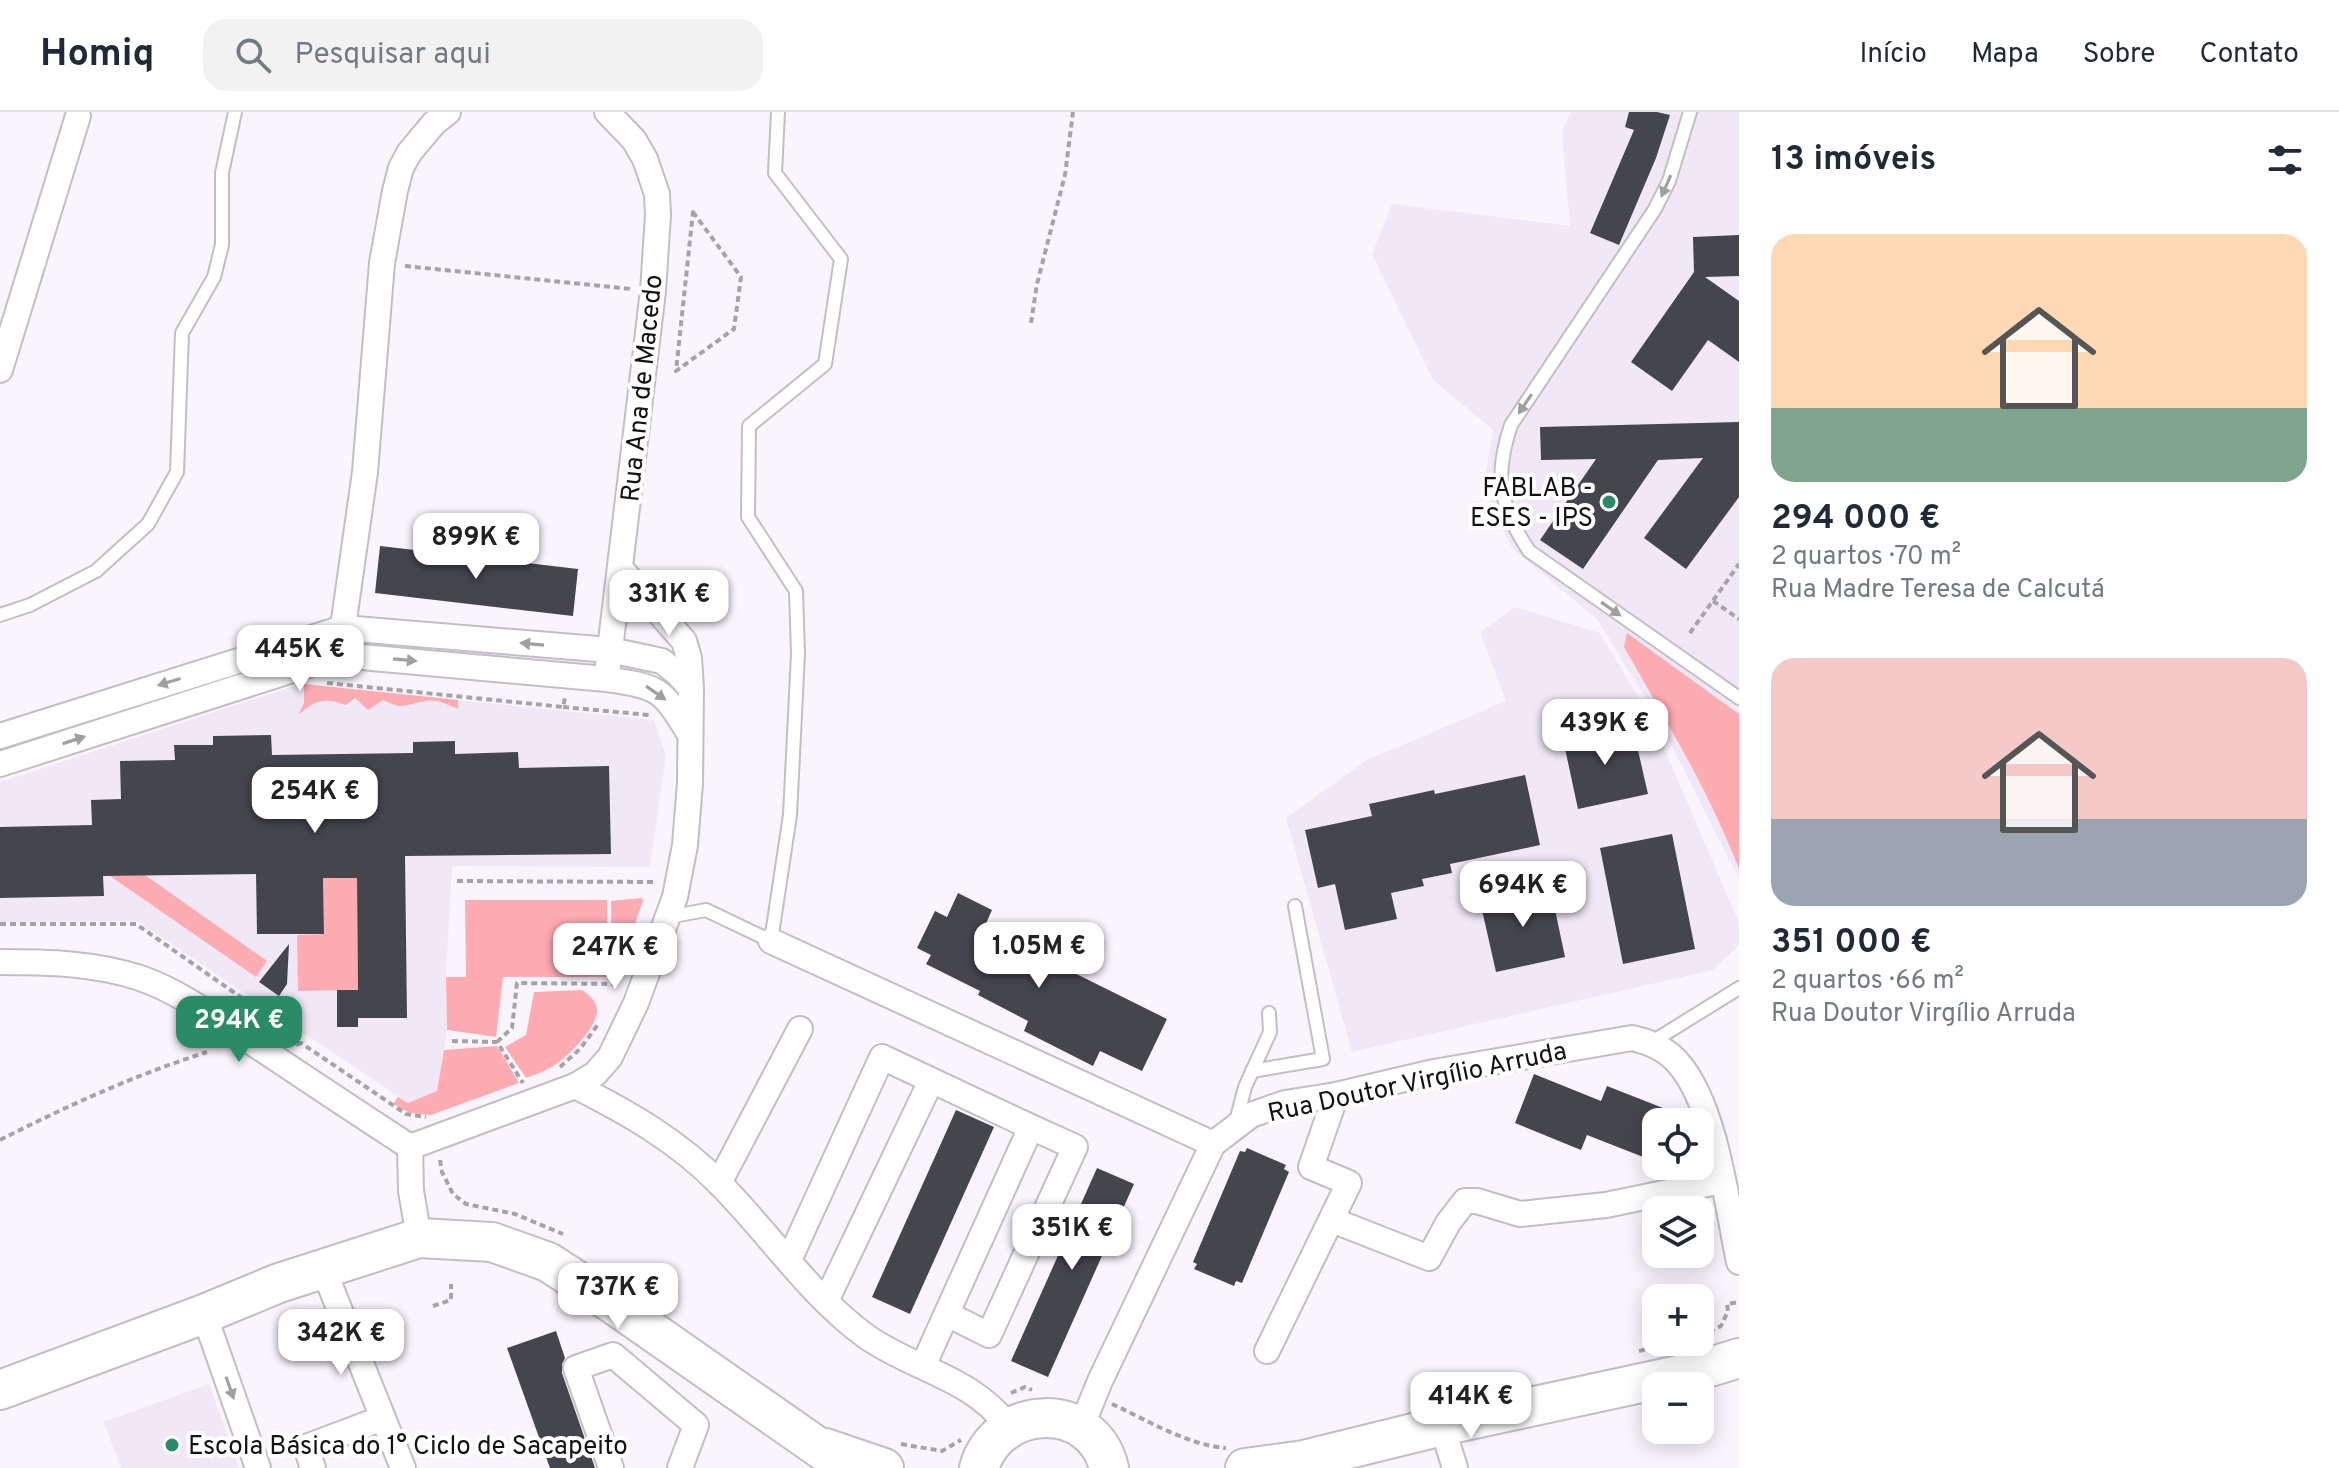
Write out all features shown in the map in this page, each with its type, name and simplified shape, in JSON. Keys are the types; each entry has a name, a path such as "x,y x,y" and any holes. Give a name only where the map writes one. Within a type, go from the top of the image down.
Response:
{"main road":[{"path":"0,1390 323,1268 419,1238 492,1242 548,1262 833,1457 887,1455"},
{"path":"1241,1458 1302,1464 1442,1426 1697,1371 1739,1358"},
{"path":"977,1467 1002,1418 1057,1418 1087,1412 1109,1468"}],"street":[{"path":"339,655 365,472 382,263 395,191 409,153 421,136 448,112"},
{"name":"Rua Ana de Macedo","path":"606,679 653,291 658,215 652,176 634,140 607,112"},
{"path":"0,370 79,114"},
{"path":"410,1147 575,1086 595,1074 610,1057 636,1003 668,917 685,845 690,783 689,658 684,641 621,569"},
{"path":"0,736 343,628 610,650 662,661 691,689"},
{"path":"0,764 339,655 606,679 649,686 674,708 689,733"},
{"path":"771,941 1213,1144"},
{"path":"0,962 46,962 97,968 154,983 410,1147"},
{"path":"719,1183 800,1029"},
{"name":"Rua Doutor Virgílio Arruda","path":"1087,1412 1213,1144 1251,1115 1285,1103 1336,1095 1434,1072 1632,1038 1652,1042"},
{"path":"1652,1042 1678,1062 1697,1090 1711,1128 1739,1262"},
{"path":"789,1260 882,1057 1075,1147 989,1335 947,1314"},
{"path":"826,1301 931,1081"},
{"path":"575,1086 644,1123 697,1163 719,1183 826,1301 867,1337 978,1395 1002,1418"},
{"path":"1267,1351 1349,1183 1311,1167 1336,1095"},
{"path":"923,1366 1031,1127"},
{"path":"410,1147 411,1191 419,1238"},
{"path":"1332,1220 1429,1258 1448,1223 1465,1201 1477,1201 1520,1214 1606,1205 1722,1181"},
{"path":"323,1268 403,1468"},
{"path":"204,1314 258,1468"},
{"path":"611,1468 576,1368 613,1355 696,1425 680,1468"},
{"path":"313,1468 306,1447 383,1418"},
{"path":"1442,1426 1455,1468"}],"lane":[{"path":"0,615 30,605 96,571 148,524 177,472 182,333 214,277 222,245 222,173 235,112"},
{"path":"668,917 706,910 771,941 790,815 798,654 796,591 748,517 749,426 825,364 841,259 775,173 778,112"},
{"path":"1690,112 1669,181 1655,209 1511,425 1502,451 1500,481 1515,530 1529,551 1739,698"},
{"path":"1252,1071 1323,1059 1295,906"},
{"path":"1652,1042 1739,988"},
{"path":"1234,1128 1245,1087 1270,1032 1269,1013"}],"path":[{"path":"1031,323 1037,284 1065,175 1073,112"},
{"path":"693,212 741,277 734,329 676,371 693,212"},
{"path":"382,263 653,291"},
{"path":"1690,633 1739,564"},
{"path":"1713,601 1739,619"},
{"path":"316,682 654,716 645,706"},
{"path":"563,707 566,691"},
{"path":"650,896 656,871"},
{"path":"457,881 653,882"},
{"path":"612,996 622,974"},
{"path":"452,1041 497,1042 512,1028 517,983 617,984"},
{"path":"557,1069 580,1049 600,1021"},
{"path":"497,1042 525,1085 530,1083"},
{"path":"270,1055 301,1043 406,1114 431,1118 442,1172 453,1194 466,1204 515,1214 572,1240"},
{"path":"0,1140 110,1088 207,1052"},
{"path":"433,1306 451,1300 451,1284"},
{"path":"1714,1329 1721,1326 1728,1311 1727,1304 1739,1302"},
{"path":"887,1455 942,1451 1002,1418 1013,1391 1025,1387 1041,1393"},
{"path":"1087,1412 1187,1438 1241,1458"}],"shaded area":[{"path":"1571,112 1739,112 1739,879 1657,717 1597,619 1513,549 1493,512 1486,472 1493,430 1433,380 1372,254 1392,204 1570,226 1562,131"},
{"path":"1515,607 1600,633 1652,720 1739,923 1739,945 1713,970 1352,1052 1286,818 1367,760 1506,701 1480,632"},
{"path":"1627,633 1739,714 1739,869 1700,783 1624,647"},
{"path":"300,684 654,720 666,756 650,867 452,866 446,977 447,1030 437,1091 408,1103 137,921 0,922 0,782"},
{"path":"304,684 458,700 458,709 434,701 400,706 383,700 368,710 355,698 346,705 320,701 298,715 304,703"},
{"path":"145,875 267,961 256,977 110,876"},
{"path":"323,878 357,878 358,990 298,991 297,935 324,934"},
{"path":"642,898 617,975 612,975 611,901"},
{"path":"465,900 607,900 608,977 503,977 496,1037 447,1030 446,977 466,977"},
{"path":"582,990 592,998 597,1009 593,1025 564,1058 526,1078 505,1047 526,1035 534,992"},
{"path":"497,1046 519,1083 431,1115 410,1113 393,1104 398,1097 408,1103 437,1091 444,1050"},
{"name":"Escola Básica do 1° Ciclo de Sacapeito","path":"209,1384 239,1468 121,1468 104,1422"}],"building":[{"path":"1629,112 1670,115 1656,158 1619,245 1590,233 1634,130 1625,127"},
{"path":"1739,235 1739,276 1705,277 1739,301 1739,362 1708,340 1672,391 1631,362 1694,272 1693,237"},
{"path":"1739,422 1739,497 1686,569 1644,538 1703,458 1658,460 1583,569 1540,540 1596,459 1541,460 1540,427"},
{"path":"380,546 578,569 573,616 375,593"},
{"path":"1632,724 1648,794 1578,809 1563,739"},
{"path":"271,735 272,755 413,753 413,742 455,741 455,754 518,752 519,768 609,766 611,854 405,856 407,1018 358,1018 358,1027 337,1027 337,990 358,990 357,878 323,878 324,934 257,934 256,874 103,876 104,896 0,898 0,827 92,825 91,800 121,799 120,761 175,760 174,745 213,745 213,736"},
{"path":"1525,775 1540,845 1450,864 1452,873 1422,879 1424,886 1391,893 1397,919 1345,930 1335,884 1318,888 1305,830 1372,816 1369,804"},
{"path":"1672,834 1695,949 1623,964 1600,848"},
{"path":"1550,886 1565,957 1496,972 1480,901"},
{"path":"958,893 992,910 984,928 1167,1019 1142,1071 1100,1051 1093,1066 1024,1031 1028,1021 978,995 980,991 926,964 931,955 917,948 935,911 947,917"},
{"path":"289,944 287,984 279,996 259,982"},
{"path":"1534,1074 1601,1101 1607,1086 1663,1108 1642,1108 1642,1157 1587,1135 1581,1150 1515,1123"},
{"path":"956,1110 994,1127 910,1314 872,1297"},
{"path":"1247,1148 1286,1165 1284,1169 1289,1172 1242,1283 1236,1281 1234,1286 1194,1269 1197,1264 1193,1262 1240,1151 1245,1152"},
{"path":"1097,1168 1134,1184 1048,1377 1011,1361"},
{"path":"556,1331 565,1358 562,1373 595,1468 550,1468 507,1348"}],"place":[{"name":"FABLAB - ESES - IPS","path":"1609,502"},
{"name":"Escola Básica do 1° Ciclo de Sacapeito","path":"172,1445"}]}
